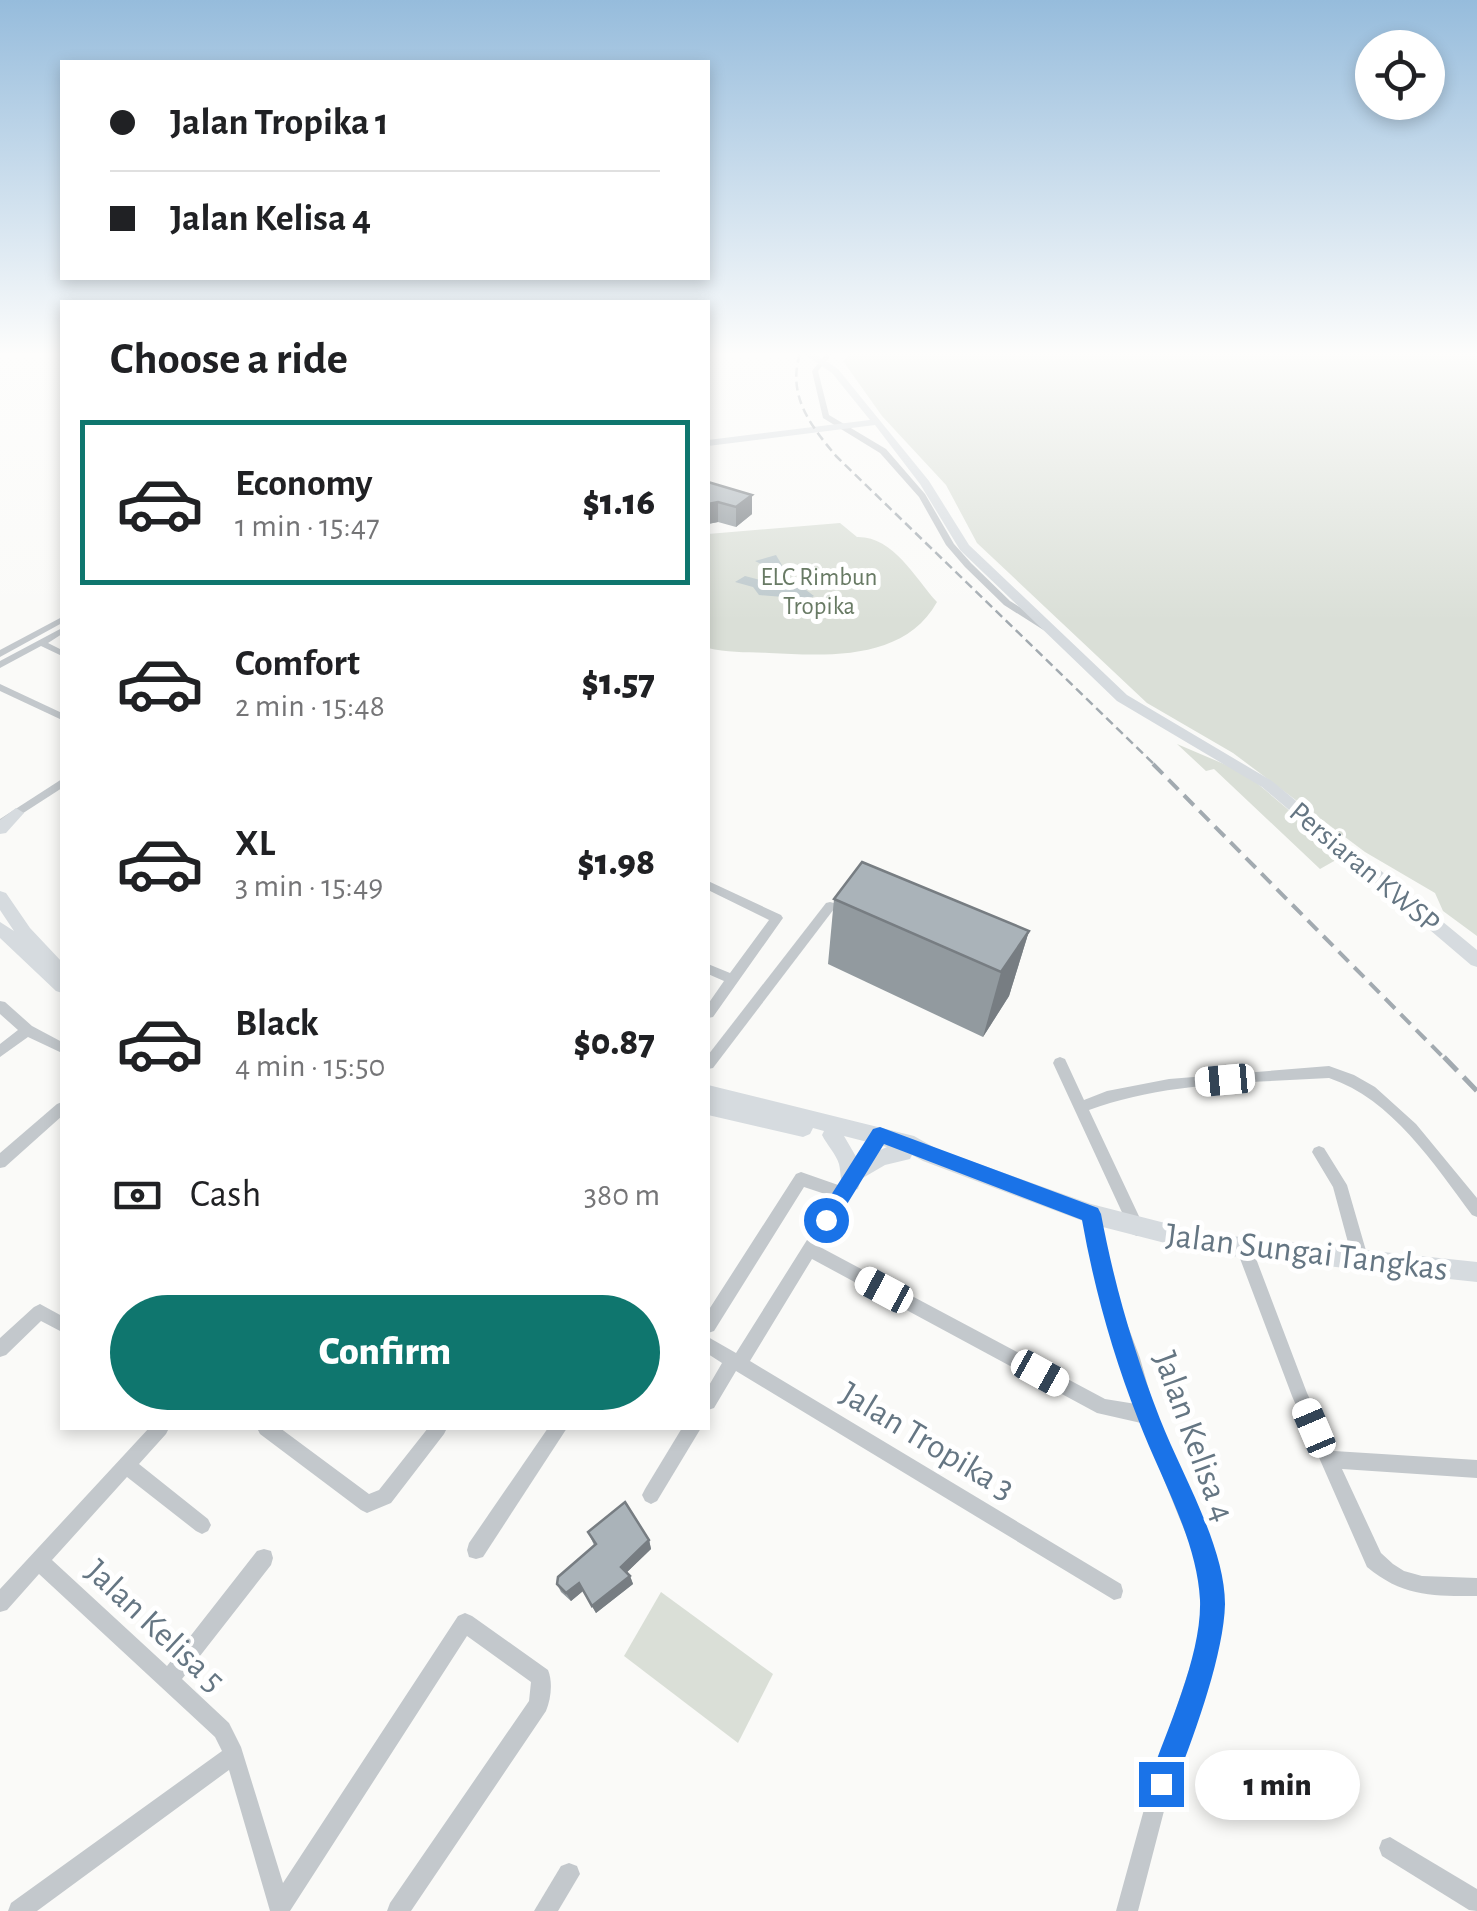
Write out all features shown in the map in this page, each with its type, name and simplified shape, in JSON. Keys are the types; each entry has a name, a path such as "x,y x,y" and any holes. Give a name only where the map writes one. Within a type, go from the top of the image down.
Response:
{"street":[{"path":"870,443 883,451 922,496 950,545 968,566 1007,604 1050,630"},
{"name":"Persiaran KWSP","path":"893,443 925,484 959,541 1131,705 1252,774 1477,960"},
{"path":"0,654 60,621"},
{"path":"0,665 60,632"},
{"path":"41,643 60,652"},
{"path":"0,687 60,716"},
{"path":"0,826 8,814 60,784"},
{"path":"710,886 777,918 710,1009"},
{"path":"0,897 24,932 60,971"},
{"path":"710,1061 830,906"},
{"path":"0,928 60,984"},
{"path":"710,969 732,980"},
{"path":"0,1006 27,1030 60,1047"},
{"path":"0,1052 27,1030"},
{"path":"1060,1063 1130,1227"},
{"path":"1080,1107 1128,1092 1190,1083 1329,1072 1345,1075 1373,1092 1477,1210"},
{"path":"710,1094 877,1140 903,1153"},
{"path":"710,1107 832,1135 914,1145 930,1155"},
{"path":"0,1162 60,1110"},
{"path":"832,1135 848,1157 850,1182"},
{"path":"710,1392 736,1362 877,1140"},
{"path":"1319,1152 1340,1185 1361,1261"},
{"path":"710,1322 801,1178 850,1182 882,1157 903,1153 930,1155"},
{"name":"Jalan Sungai Tangkas","path":"930,1155 1130,1227 1244,1248 1477,1272"},
{"name":"Jalan Kelisa 4","path":"1091,1214 1104,1284 1147,1415 1208,1564 1212,1603 1208,1643 1161,1784 1126,1911"},
{"path":"1244,1248 1328,1460 1374,1560 1392,1577 1415,1586 1477,1587"},
{"path":"808,1249 1102,1407 1147,1415"},
{"path":"0,1349 40,1312 60,1323"},
{"name":"Jalan Tropika 3","path":"710,1346 1114,1591"},
{"name":"Jalan Kelisa 5","path":"158,1430 39,1561 222,1730 234,1754 280,1909"},
{"path":"269,1430 367,1504 385,1497 436,1430"},
{"path":"476,1550 557,1430"},
{"path":"651,1495 691,1430"},
{"path":"1328,1460 1477,1469"},
{"path":"126,1466 202,1525"},
{"path":"168,1681 264,1558"},
{"path":"0,1603 39,1561"},
{"path":"280,1909 465,1623 540,1677 539,1704 398,1911"},
{"path":"20,1911 234,1754"},
{"path":"1390,1848 1477,1902"},
{"path":"545,1911 569,1874"}],"green space":[{"path":"907,443 1477,443 1477,936 1443,911 1435,893 1365,852 1233,753 1147,703 977,543 946,485"},
{"name":"ELC Rimbun Tropika","path":"840,523 857,537 882,543 892,551 937,602 923,621 905,635 863,651 816,655 710,648 710,534"},
{"path":"1177,744 1245,773 1343,856 1320,869 1214,769 1206,771"},
{"path":"661,1592 773,1674 738,1743 624,1656"}],"shaded area":[{"path":"776,555 789,577 814,596 808,599 759,595 753,587 735,582 745,576 764,581 774,578 773,570 755,561"}],"building":[{"path":"710,483 752,495 736,507 710,504"},
{"path":"862,862 1029,931 1001,972 834,899"},
{"path":"625,1502 649,1540 621,1567 630,1576 592,1606 579,1583 566,1593 557,1584 558,1577 596,1544 588,1532"}],"railway":[{"path":"826,443 1156,766"},
{"path":"1153,764 1446,1060"},
{"path":"1444,1057 1477,1091"}],"route":[{"path":"826,1220 880,1135 1091,1214 1104,1284 1132,1358 1147,1415 1208,1564 1212,1603 1208,1643 1161,1784"}]}
